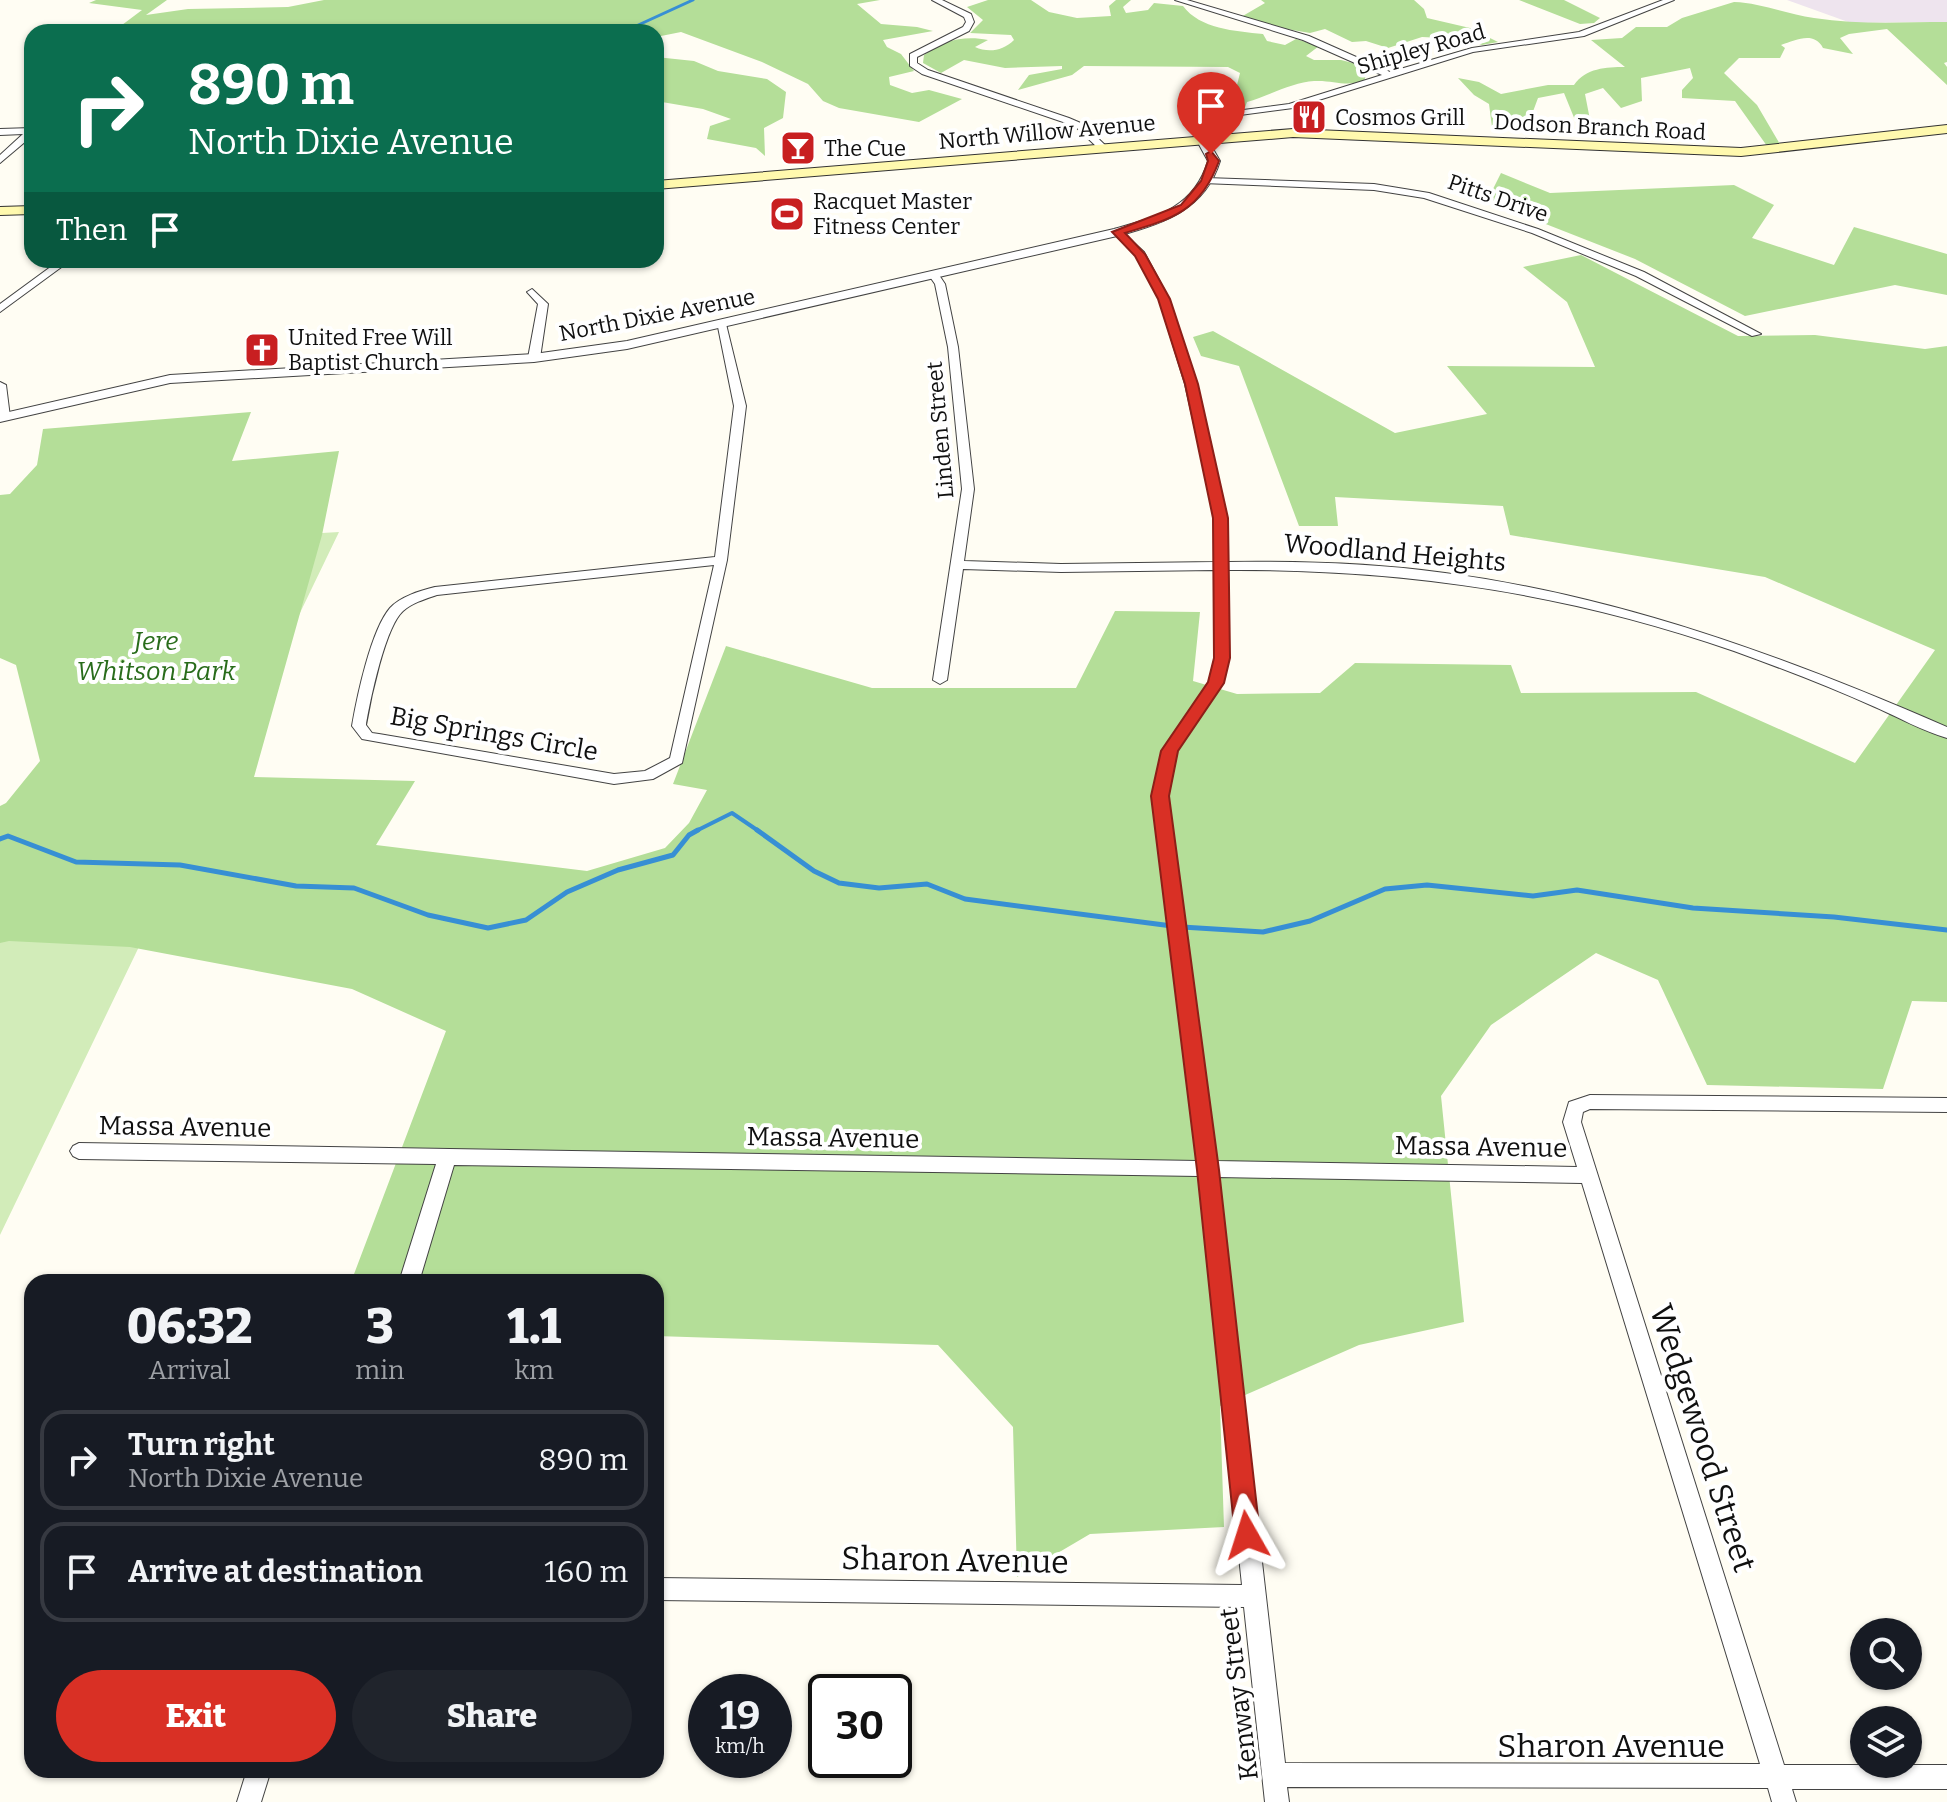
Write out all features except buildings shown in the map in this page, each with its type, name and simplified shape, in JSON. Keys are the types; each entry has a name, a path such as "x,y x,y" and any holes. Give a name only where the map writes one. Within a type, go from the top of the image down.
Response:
{"main road":[{"name":"Dodson Branch Road","path":"1202,139 1324,133 1741,152 1947,129"},
{"name":"North Willow Avenue","path":"664,184 1202,139"},
{"path":"0,211 24,210"}],"street":[{"path":"936,0 968,16 970,22 966,29 913,56 913,64 925,72 1080,126 1102,147"},
{"path":"1179,0 1306,38 1391,76"},
{"name":"Shipley Road","path":"1202,139 1197,126 1200,120 1208,117 1290,106 1472,50 1581,34 1670,0"},
{"path":"0,132 24,131"},
{"path":"0,160 24,138"},
{"path":"1202,139 1214,161 1206,181"},
{"name":"North Dixie Avenue","path":"2,417 170,379 534,358 613,348 1117,232 1173,214 1198,194 1206,181"},
{"name":"Pitts Drive","path":"1206,181 1374,187 1426,195 1535,231 1640,274 1756,334"},
{"name":"Kenway Street","path":"1117,232 1140,254 1164,299 1187,370 1221,518 1222,658 1216,683 1170,751 1160,796 1208,1170 1277,1802"},
{"path":"0,309 55,268"},
{"name":"Linden Street","path":"933,274 940,284 953,347 968,489 940,680"},
{"path":"532,292 543,304 534,358"},
{"name":"Big Springs Circle","path":"721,324 740,406 721,560 677,760 649,778 614,779 379,739 367,736 359,726 366,691 393,613 411,600 435,591 721,560"},
{"path":"0,385 2,417"},
{"name":"Woodland Heights","path":"958,565 1021,569 1223,566 1366,569 1513,586 1690,631 1756,652 1947,733"},
{"name":"Massa Avenue","path":"1590,1102 1944,1110"},
{"name":"Wedgewood Street","path":"1590,1102 1575,1107 1572,1122 1586,1175 1781,1790"},
{"name":"Massa Avenue","path":"79,1151 1586,1175"},
{"path":"411,1274 447,1158"},
{"name":"Sharon Avenue","path":"664,1589 1254,1596"},
{"name":"Sharon Avenue","path":"1275,1775 1781,1790 1947,1777"},
{"path":"249,1802 256,1778"}],"shaded area":[{"path":"1787,0 1947,0 1947,22 1851,23"}],"green space":[{"path":"96,0 167,0 146,15 188,9 288,7 324,0 880,0 857,4 881,24 933,31 883,40 887,47 901,54 914,71 889,77 890,85 912,93 929,90 962,99 919,122 839,108 823,101 808,84 762,62 681,32 664,35 664,24 123,24 142,10 89,3"},
{"path":"988,0 1031,0 1049,12 1077,18 1111,16 1109,6 1116,0 1131,0 1123,7 1126,13 1148,10 1154,3 1183,6 1199,20 1219,28 1263,34 1267,41 1285,45 1296,39 1319,46 1306,56 1314,60 1341,60 1369,67 1364,81 1306,82 1247,102 1244,110 1198,116 1188,112 1237,85 1240,73 1228,67 1084,66 1072,75 1018,90 1029,75 1062,69 1062,66 1005,68 964,60 941,73 923,63 924,55 954,40 988,40 975,47 990,50 1005,47 1014,40 1011,35 970,33 983,20 967,7"},
{"path":"1261,0 1414,0 1424,9 1427,18 1470,28 1498,42 1482,45 1465,39 1422,37 1388,48 1366,41 1352,42 1325,29 1310,33 1241,17 1265,3"},
{"path":"1519,0 1564,0 1600,18 1594,23 1580,24"},
{"path":"1734,2 1831,20 1947,22 1947,62 1944,63 1947,67 1947,85 1887,29 1840,38 1853,54 1823,48 1815,40 1804,38 1781,45 1785,48 1780,58 1739,58 1724,73 1757,105 1781,146 1767,146 1735,101 1682,98 1682,90 1693,78 1690,68 1641,78 1642,101 1621,108 1603,88 1585,94 1591,125 1577,125 1564,93 1538,98 1528,125 1492,127 1489,104 1474,95 1458,78 1479,82 1501,94 1548,85 1574,85 1590,72 1625,67 1591,40 1622,38 1636,27 1667,27 1682,18"},
{"path":"664,58 694,61 718,71 767,79 786,92 783,118 764,128 765,156 756,148 707,139 710,126 731,119 703,109 664,102"},
{"path":"1501,173 1550,193 1734,185 1774,205 1752,238 1834,265 1854,227 1947,254 1947,295 1895,285 1745,316 1635,259 1487,201"},
{"path":"1581,255 1738,336 1815,335 1925,349 1947,346 1947,1002 1912,1001 1883,1089 1707,1085 1658,980 1596,953 1491,1025 1441,1096 1464,1322 1359,1345 1220,1406 1224,1527 1090,1534 1017,1577 1013,1427 938,1345 664,1336 664,1274 354,1274 446,1031 352,989 130,947 0,943 0,806 6,803 40,761 16,665 0,658 0,495 10,494 37,465 43,429 251,412 232,461 339,451 322,535 254,777 415,781 376,845 587,871 665,848 689,823 707,790 673,784 726,646 872,688 1076,688 1115,611 1200,612 1193,681 1237,694 1320,693 1355,663 1511,665 1521,693 1696,692 1855,763 1935,650 1765,577 1510,535 1503,506 1335,497 1338,526 1299,526 1239,366 1201,356 1193,337 1213,331 1395,433 1487,414 1447,366 1595,367 1567,302 1523,267"},
{"name":"Jere Whitson Park","path":"339,532 0,1235 0,824 63,753 16,551"}],"waterway":[{"path":"640,24 693,0"},
{"path":"698,830 732,813 760,832"},
{"path":"0,839 8,836 76,862 180,865 296,886 354,888 428,915 488,928 526,920 567,892 618,870 673,855 689,835 698,830"},
{"path":"694,832 698,830"},
{"path":"757,830 814,871 839,883 879,888 927,884 965,899 1172,926"},
{"path":"1182,927 1263,932 1310,921 1385,889 1427,885 1533,896 1577,890 1693,908 1834,917 1947,930"}],"place":[{"name":"Cosmos Grill","path":"1309,117"},
{"name":"The Cue","path":"798,148"},
{"name":"Racquet Master Fitness Center","path":"787,214"},
{"name":"United Free Will Baptist Church","path":"262,350"}],"route":[{"path":"1211,154 1213,167 1198,194 1185,207 1158,220 1117,232 1140,254 1164,299 1191,384 1221,518 1222,658 1216,683 1170,751 1160,796 1208,1170 1247,1535"}]}
